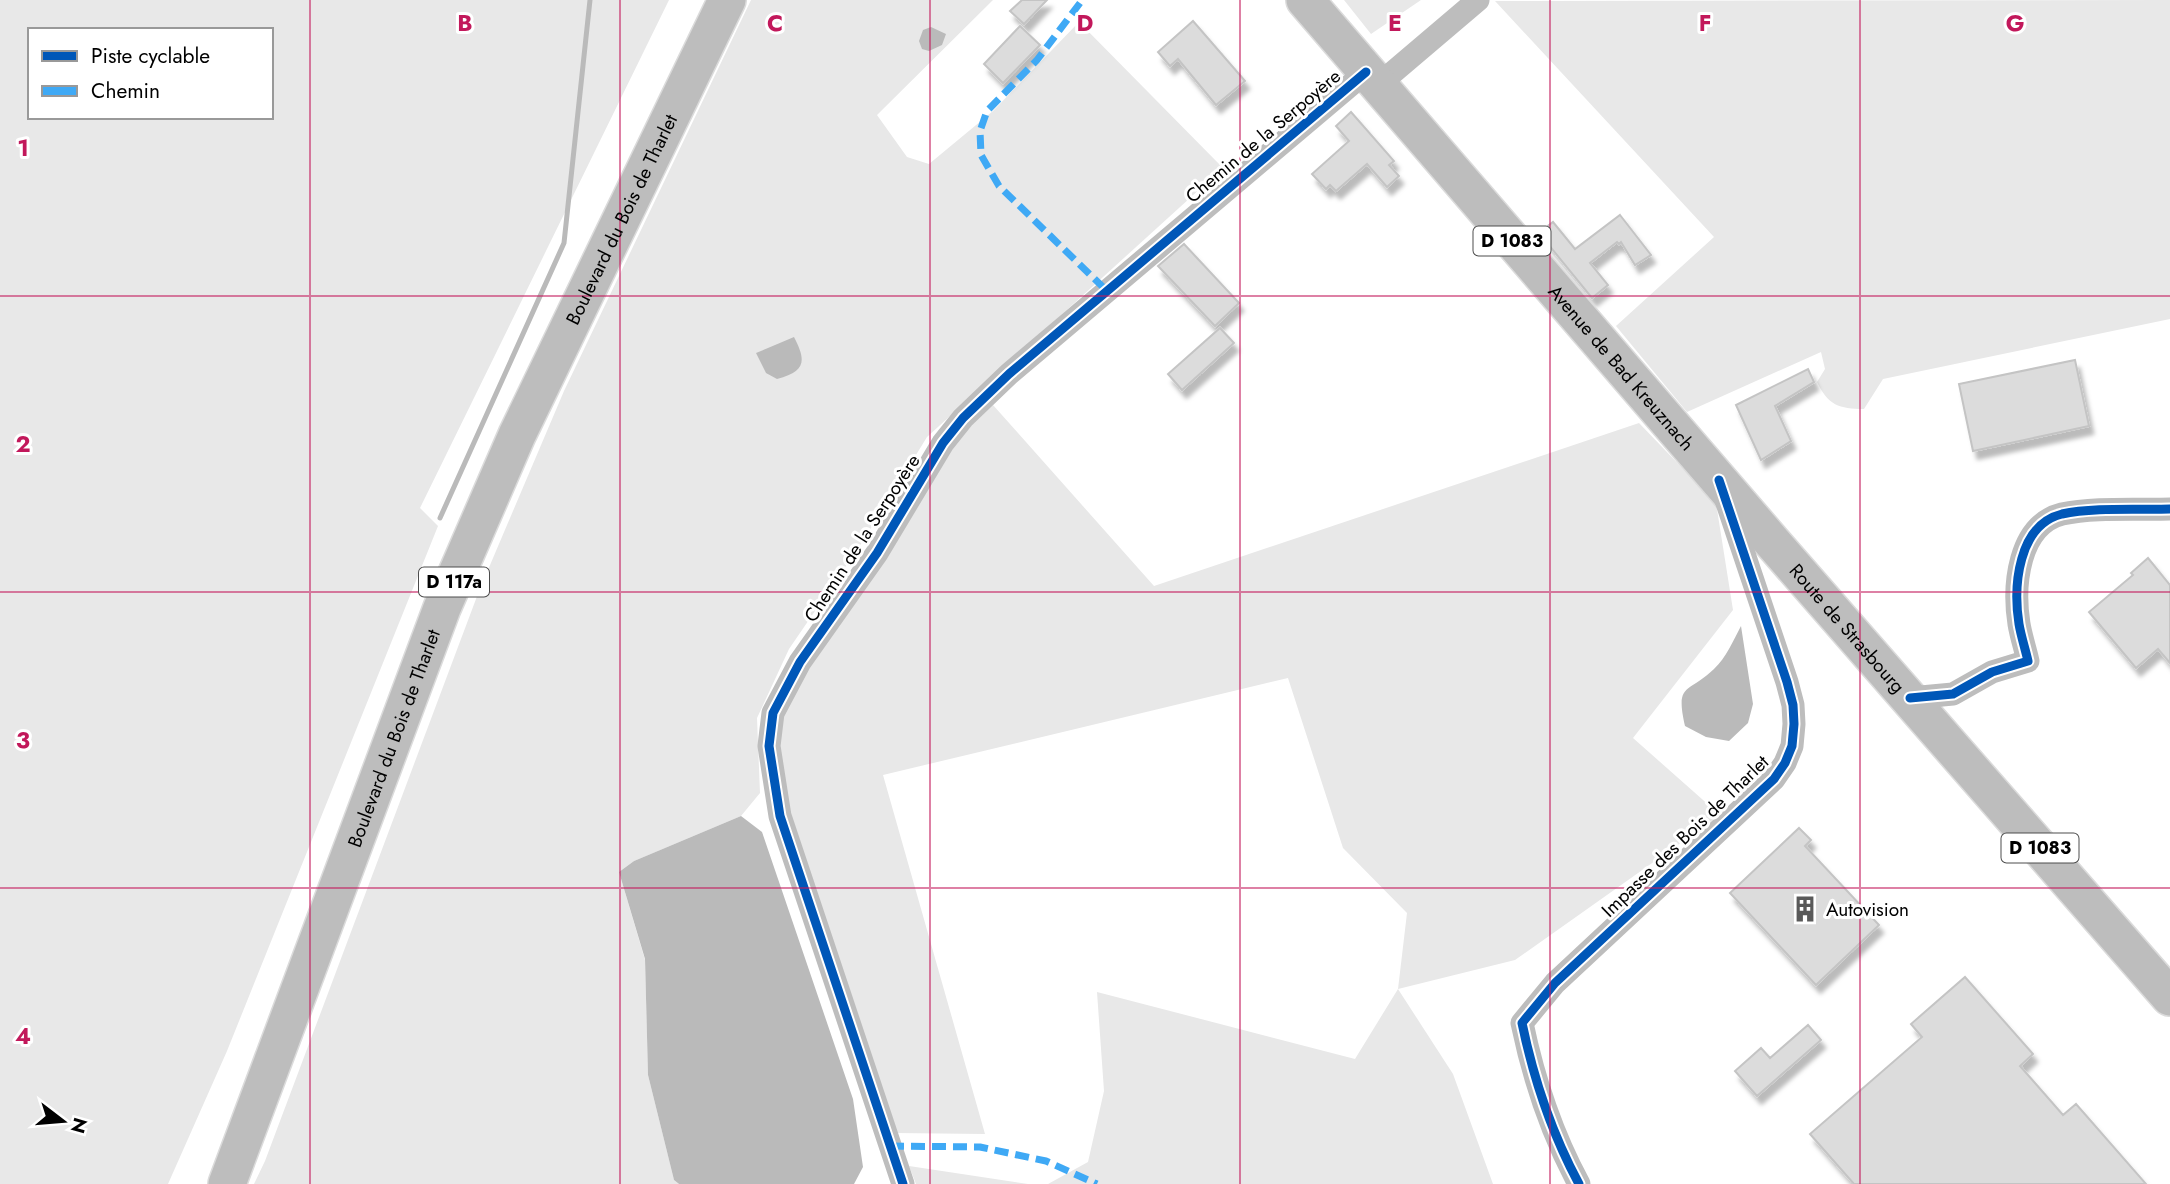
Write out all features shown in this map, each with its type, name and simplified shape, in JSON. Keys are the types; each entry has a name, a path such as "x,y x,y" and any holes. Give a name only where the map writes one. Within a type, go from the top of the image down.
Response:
{"main road":[{"name":"Boulevard du Bois de Tharlet","path":"227,1184 442,608 517,435 727,0"},
{"name":"Avenue de Bad Kreuznach","path":"1305,0 1719,480"},
{"name":"Route de Strasbourg","path":"1719,480 2170,997"}],"street":[{"name":"Chemin de la Serpoyère","path":"903,1184 780,816 769,746 774,713 800,662 877,553 943,443 963,418 1009,374 1372,79 1478,0"},
{"name":"Impasse des Bois de Tharlet","path":"1579,1184 1549,1124 1522,1023 1555,983 1774,779 1792,746 1794,724 1787,682 1719,480"},
{"path":"1910,698 1952,694 1992,672 2028,661 2019,622 2019,588 2023,558 2035,529 2053,518 2076,512 2170,509"}],"shaded area":[{"path":"0,0 669,0 420,508 438,526 227,1051 168,1184 0,1184"},
{"path":"751,0 993,0 877,115 907,157 929,164 993,111 1079,22 1223,168 927,437 865,538 789,649 757,718 760,793 741,816 634,861 619,872 645,960 648,1075 674,1180 679,1184 254,1184 265,1161 479,591 564,391"},
{"path":"1344,0 1421,0 1371,34"},
{"path":"2170,0 2170,319 1883,379 1864,409 1841,407 1825,396 1817,382 1825,369 1821,352 1687,412 1616,326 1714,237 1495,1"},
{"path":"931,27 946,34 942,45 929,51 922,49 919,41 923,30"},
{"path":"794,337 802,359 798,369 777,379 766,373 756,353"},
{"path":"993,405 1154,586 1639,423 1716,503 1733,610 1633,738 1720,815 1515,960 1398,989 1407,913 1343,848 1288,678 883,775 985,1134 895,1133 784,805 776,747 779,720 810,659 954,439"},
{"path":"1741,626 1753,704 1748,723 1729,741 1706,737 1685,726 1683,695 1718,665"},
{"path":"741,816 762,832 853,1099 863,1167 854,1184 679,1184 674,1180 648,1075 645,959 619,872 634,861"},
{"path":"1398,989 1453,1074 1493,1184 1048,1184 1088,1162 1104,1091 1097,992 1355,1059"},
{"path":"909,1166 1028,1184 916,1184"}],"building":[{"path":"1022,0 1047,0 1024,24 1010,11"},
{"path":"1193,21 1245,81 1216,105 1178,59 1170,66 1158,52"},
{"path":"1020,26 1040,45 1003,83 984,64"},
{"path":"1351,112 1394,161 1389,165 1399,176 1387,187 1367,164 1336,191 1330,185 1326,189 1312,174 1349,141 1336,126"},
{"path":"1620,215 1651,255 1635,265 1621,242 1617,242 1590,263 1608,285 1592,298 1539,233 1553,222 1575,249"},
{"path":"1184,244 1239,303 1215,326 1158,266"},
{"path":"1220,328 1234,343 1182,390 1168,374"},
{"path":"2075,360 2089,426 1973,451 1959,384"},
{"path":"1808,369 1814,382 1775,406 1791,441 1761,460 1736,405"},
{"path":"2148,558 2170,585 2170,663 2158,649 2136,668 2089,612 2133,575 2131,573"},
{"name":"Autovision","path":"1799,828 1811,840 1805,846 1879,925 1816,985 1730,893"},
{"path":"1965,977 2033,1054 2020,1066 2063,1115 2076,1104 2146,1184 1854,1184 1810,1134 1922,1037 1911,1024"},
{"path":"1808,1025 1821,1040 1757,1096 1735,1071 1761,1048 1770,1058"}],"waterway":[{"path":"440,518 564,243 590,0"}],"marked path":[{"path":"1080,3 1037,60 987,111 980,131 981,155 999,186 1107,291"},
{"path":"890,1146 980,1147 1046,1161 1097,1184"}],"cycle path":[{"path":"903,1184 780,816 769,746 773,713 800,662 877,553 943,443 963,418 1009,374 1366,72"},
{"path":"1579,1184 1544,1106 1522,1023 1555,983 1774,779 1792,746 1793,705 1787,682 1719,480"},
{"path":"1910,698 1953,694 1992,672 2028,661 2017,609 2018,575 2027,544 2047,520 2062,514 2087,510 2170,509"}],"place":[{"name":"Autovision","path":"1805,909"}]}
